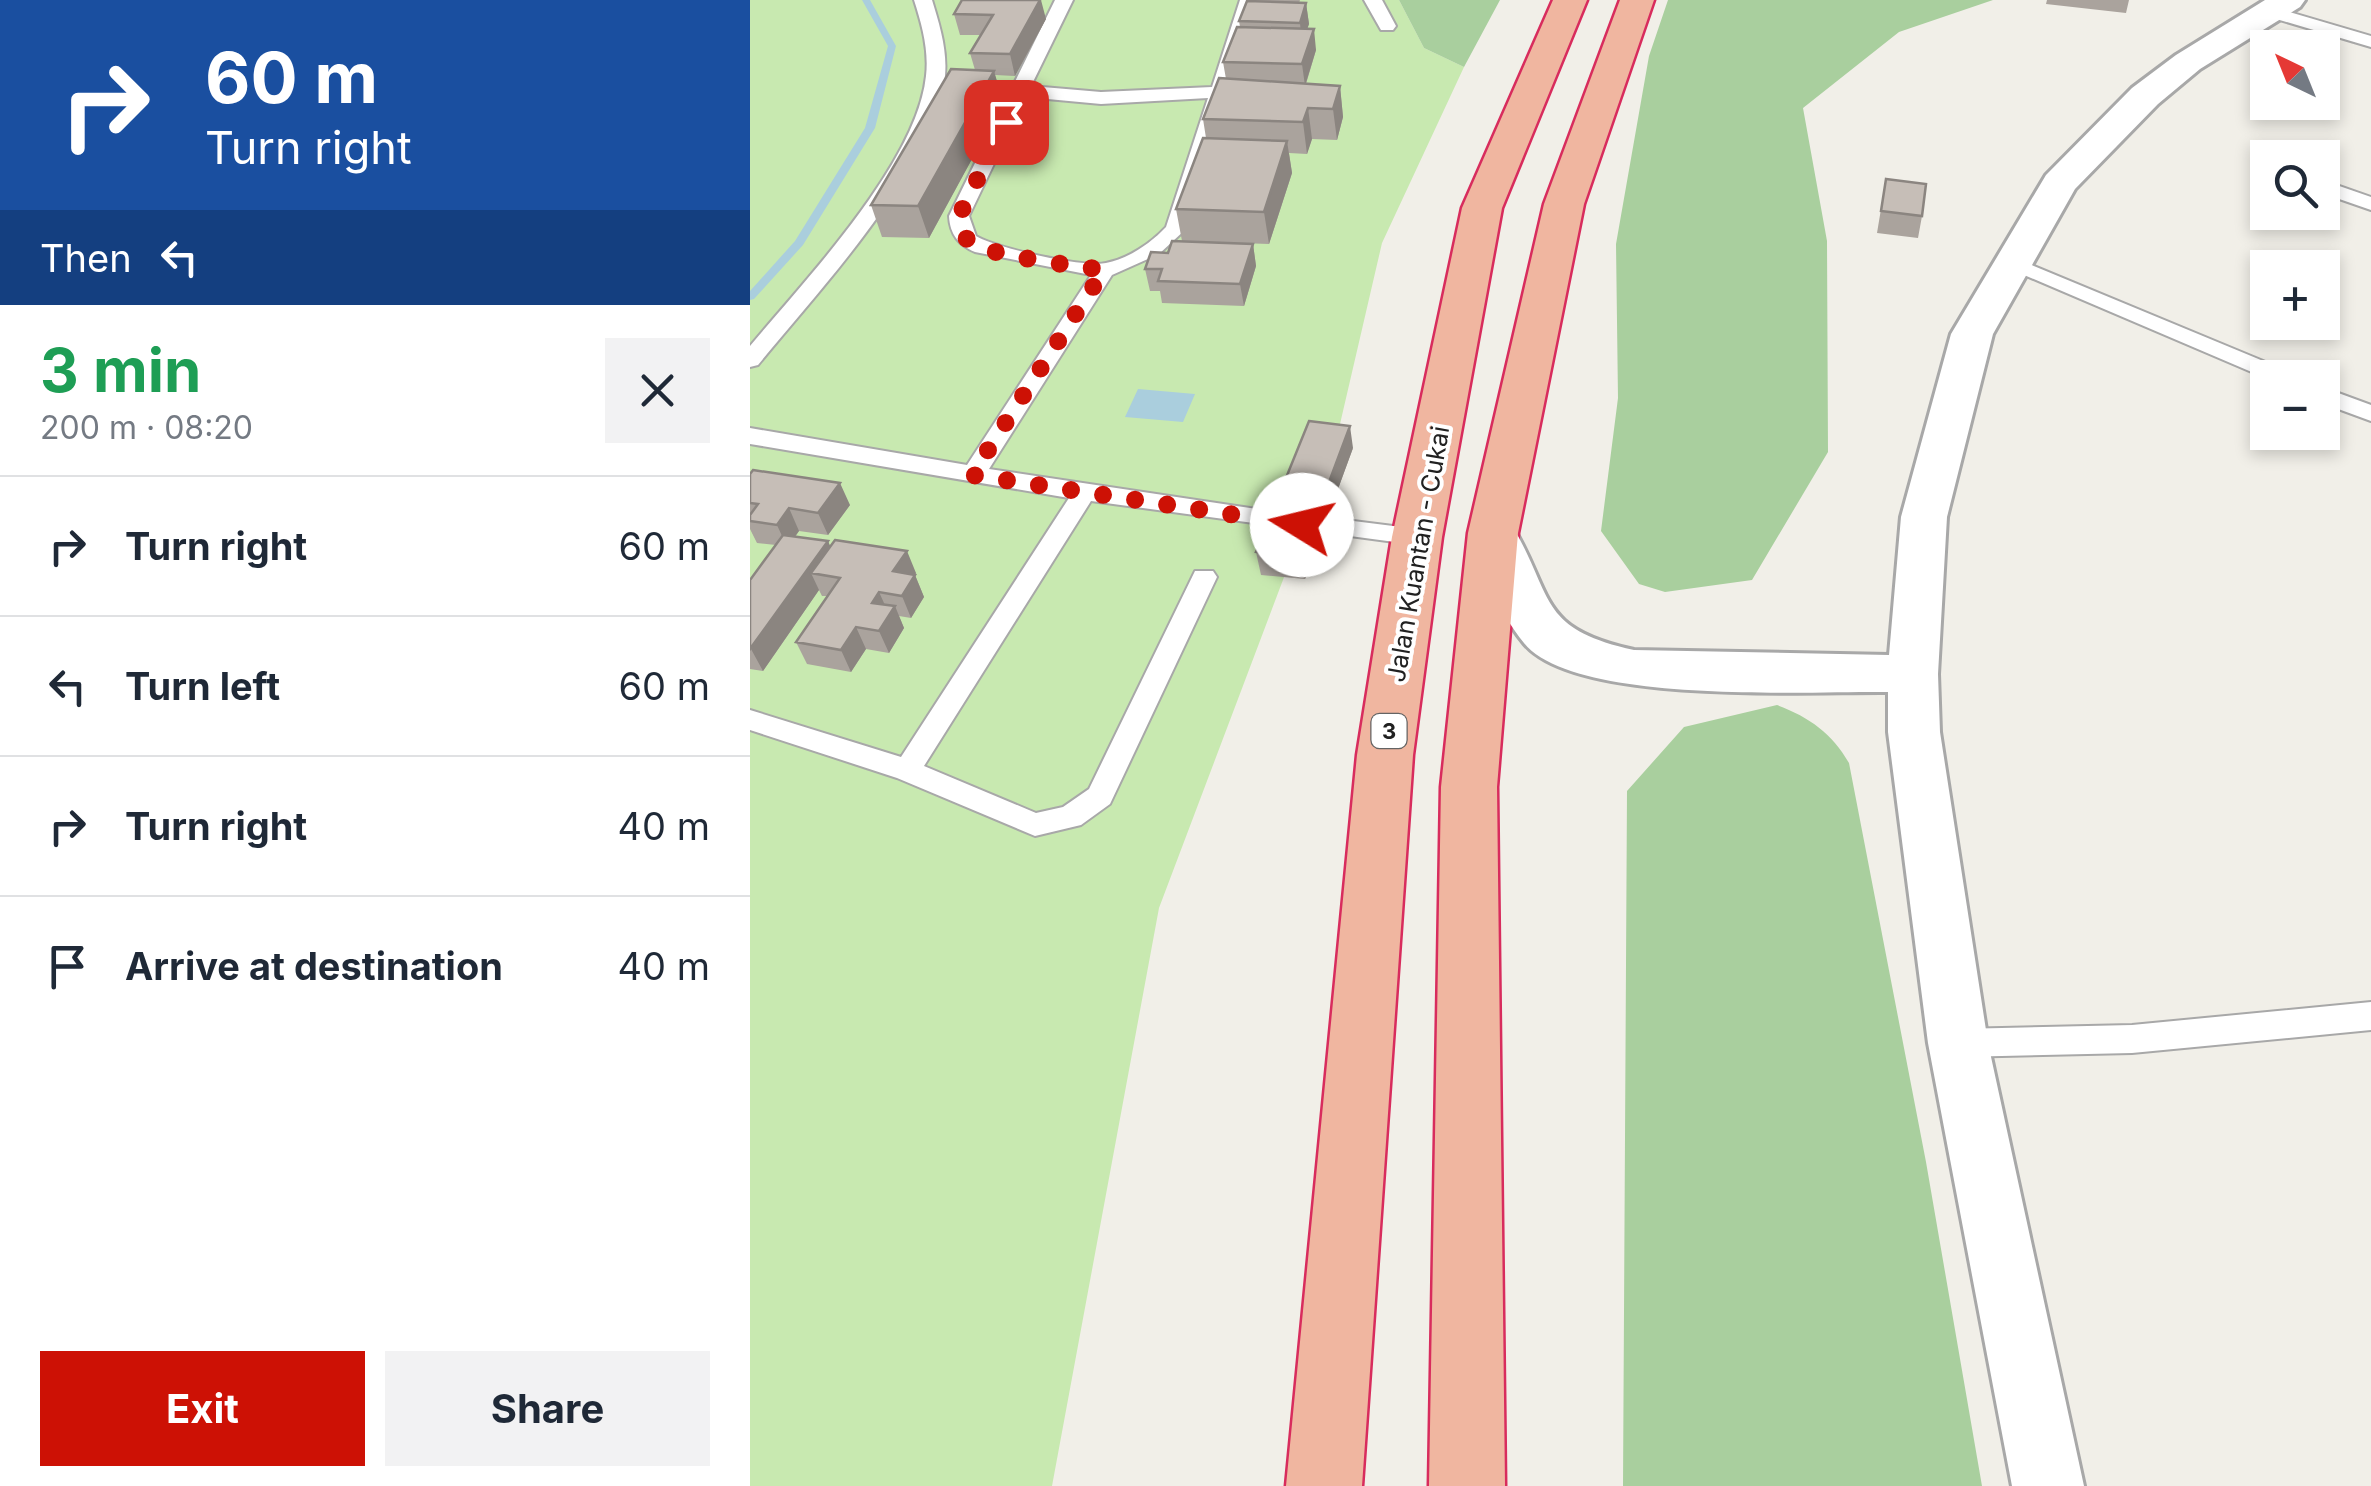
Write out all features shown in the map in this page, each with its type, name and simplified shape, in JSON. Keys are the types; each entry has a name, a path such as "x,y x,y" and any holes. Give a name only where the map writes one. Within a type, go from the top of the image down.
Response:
{"highway":[{"name":"Jalan Kuantan - Cukai","path":"1324,1486 1385,755 1417,537 1482,208 1570,0"},
{"path":"1467,1486 1468,787 1493,533 1564,204 1637,0"}],"street":[{"path":"2048,1486 1958,1043 1914,732 1913,674 1924,518 1972,334 2058,183 2111,127 2188,62 2281,3"},
{"path":"1493,533 1529,612 1544,633 1578,656 1634,669 1913,674"}],"lane":[{"path":"750,360 853,233 907,150 934,86 936,37 922,0"},
{"path":"1064,0 959,216 959,228 971,242 990,249 1104,270 1162,246 1176,229 1249,0"},
{"path":"1373,0 1387,26"},
{"path":"2281,3 2371,42"},
{"path":"1021,91 1101,98 1217,92"},
{"path":"2340,193 2371,204"},
{"path":"2010,262 2250,364"},
{"path":"972,475 1104,270"},
{"path":"2340,401 2371,414"},
{"path":"750,436 972,475 1302,525 1417,537"},
{"path":"907,770 1085,492"},
{"path":"750,720 907,770 1035,825 1071,818 1100,796 1204,577"},
{"path":"1958,1043 2132,1039 2371,1016"}],"green space":[{"path":"750,0 1399,0 1424,48 1464,67 1382,243 1337,437 1159,908 1052,1486 750,1486"},
{"path":"1399,0 1500,0 1464,67 1424,48"},
{"path":"1668,0 1993,0 1899,32 1803,108 1827,241 1828,452 1752,580 1665,592 1639,584 1601,531 1618,398 1616,244 1649,56"},
{"path":"1777,705 1819,727 1849,763 1926,1162 1982,1486 1623,1486 1627,791 1684,727"}],"water":[{"path":"1138,389 1195,394 1183,422 1125,417"}],"building":[{"path":"962,0 1040,0 1010,54 970,53 993,15 954,14"},
{"path":"1247,1 1306,3 1300,23 1239,21"},
{"path":"1237,27 1314,29 1302,64 1223,62"},
{"path":"951,69 994,71 918,206 871,205"},
{"path":"1219,78 1340,86 1333,109 1308,108 1303,122 1203,119"},
{"path":"1203,138 1287,141 1264,212 1176,209"},
{"path":"1886,179 1926,184 1922,216 1881,211"},
{"path":"1172,241 1253,244 1240,284 1158,281 1162,269 1145,269 1151,252 1168,253"},
{"path":"1309,421 1350,426 1301,557 1256,552"},
{"path":"753,470 840,483 818,513 789,508 777,525 750,521 758,504 750,503"},
{"path":"783,535 828,541 750,649 750,580"},
{"path":"835,540 907,551 893,571 915,575 902,596 879,592 872,603 895,606 879,631 856,627 841,650 796,642 840,578 811,573"}],"waterway":[{"path":"750,297 799,243 870,128 892,46 866,0"}],"route":[{"path":"1006,122 959,216 959,228 971,242 990,249 1104,270 972,475 1302,525"}]}
